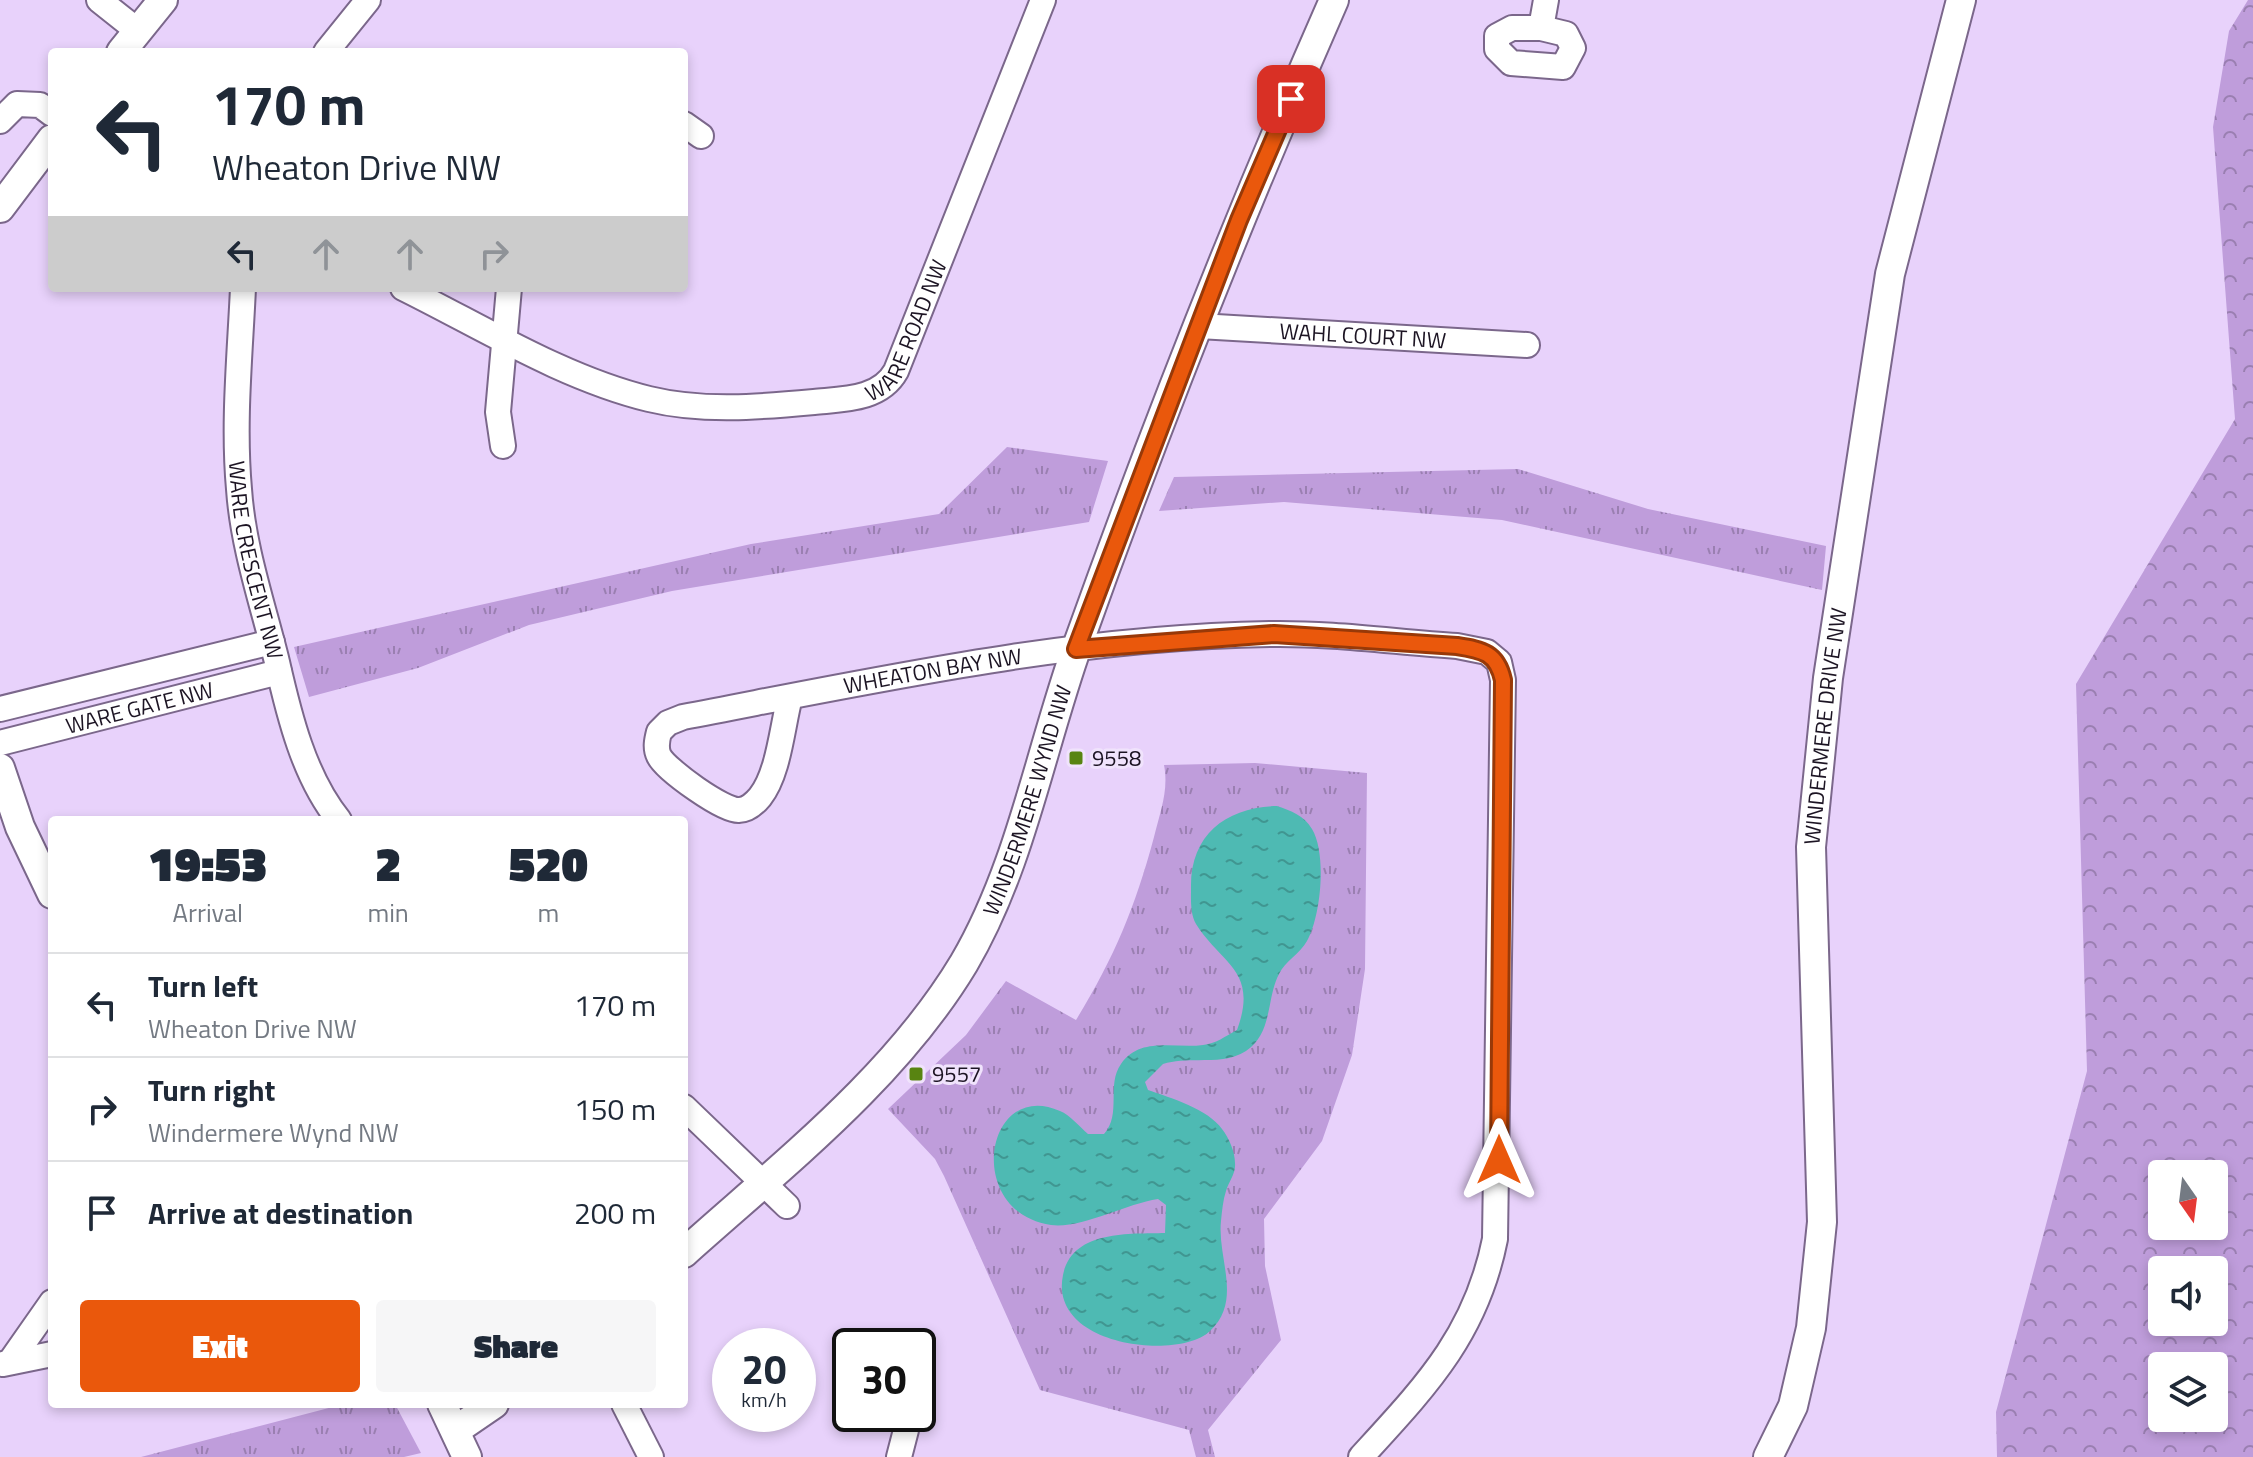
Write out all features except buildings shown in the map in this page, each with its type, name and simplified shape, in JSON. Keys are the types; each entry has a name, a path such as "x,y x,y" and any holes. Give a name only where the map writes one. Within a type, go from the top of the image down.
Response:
{"street":[{"path":"99,0 130,42 163,0"},
{"path":"329,48 368,0"},
{"name":"WARE ROAD NW","path":"411,292 586,379 673,403 770,405 835,399 878,391 896,371 1043,0"},
{"name":"WINDERMERE WYND NW","path":"688,1249 866,1087 932,1010 963,965 998,893 1076,649 1239,220 1334,0"},
{"path":"1541,28 1546,0"},
{"name":"WINDERMERE DRIVE NW","path":"1768,1457 1793,1406 1811,1328 1822,1222 1811,847 1828,678 1890,274 1961,0"},
{"path":"0,121 17,104 40,105 48,111"},
{"path":"4,191 48,143"},
{"name":"WARE CRESCENT NW","path":"243,292 237,426 239,489 248,553 306,760 337,816"},
{"path":"503,446 498,412 509,292"},
{"name":"WAHL COURT NW","path":"1199,326 1527,345"},
{"name":"WHEATON BAY NW","path":"790,697 770,777 759,799 748,807 738,811 722,806 666,766 658,755 659,732 668,723 790,697 970,663 1076,649 1274,634 1457,646 1487,652 1499,662 1503,680 1495,1239 1482,1291 1460,1339 1441,1368 1361,1457"},
{"name":"WARE GATE NW","path":"0,709 272,642"},
{"name":"WARE GATE NW","path":"0,743 279,672"},
{"path":"0,768 20,827 48,886"},
{"path":"688,1111 787,1206"},
{"path":"5,1363 48,1307"},
{"path":"5,1363 48,1355"},
{"path":"444,1408 467,1457"},
{"path":"456,1430 488,1408"},
{"path":"626,1408 651,1457"},
{"path":"899,1457 905,1432"}],"green space":[{"path":"2248,0 2253,0 2253,1457 1997,1457 1996,1412 2087,1071 2076,684 2235,419 2213,127 2229,31"},
{"path":"1007,447 1108,461 1089,522 672,591 529,625 418,668 309,697 294,647 751,544 939,514"},
{"path":"1518,469 1648,509 1826,546 1822,590 1502,520 1284,502 1159,511 1174,477"},
{"path":"1255,763 1367,773 1365,969 1352,1055 1322,1141 1264,1219 1265,1266 1281,1340 1208,1430 1215,1457 1196,1457 1189,1430 1040,1390 935,1159 888,1109 966,1035 1006,981 1076,1020 1112,954 1139,887 1163,801 1164,765"},
{"path":"329,1408 397,1408 421,1453 404,1457 141,1457"}],"water":[{"path":"1277,806 1305,820 1317,840 1321,869 1319,901 1307,941 1279,974 1265,1025 1255,1044 1226,1059 1183,1060 1163,1064 1145,1082 1148,1090 1208,1116 1222,1129 1231,1145 1235,1167 1225,1194 1221,1221 1227,1293 1225,1306 1220,1319 1210,1331 1194,1340 1172,1345 1119,1341 1095,1332 1075,1318 1064,1299 1063,1275 1068,1260 1090,1242 1104,1238 1165,1233 1166,1205 1158,1199 1089,1220 1051,1225 1023,1215 1005,1197 995,1175 994,1151 1001,1129 1015,1113 1034,1106 1064,1113 1088,1134 1104,1134 1112,1118 1117,1072 1129,1055 1148,1047 1207,1044 1237,1030 1243,1010 1240,981 1194,920 1192,869 1197,853 1215,827 1242,812"}],"place":[{"name":"9558","path":"1076,758"},
{"name":"9557","path":"916,1074"}],"route":[{"path":"1291,99 1239,220 1076,649 1274,634 1457,646 1487,652 1499,662 1503,680 1499,1160"}]}
